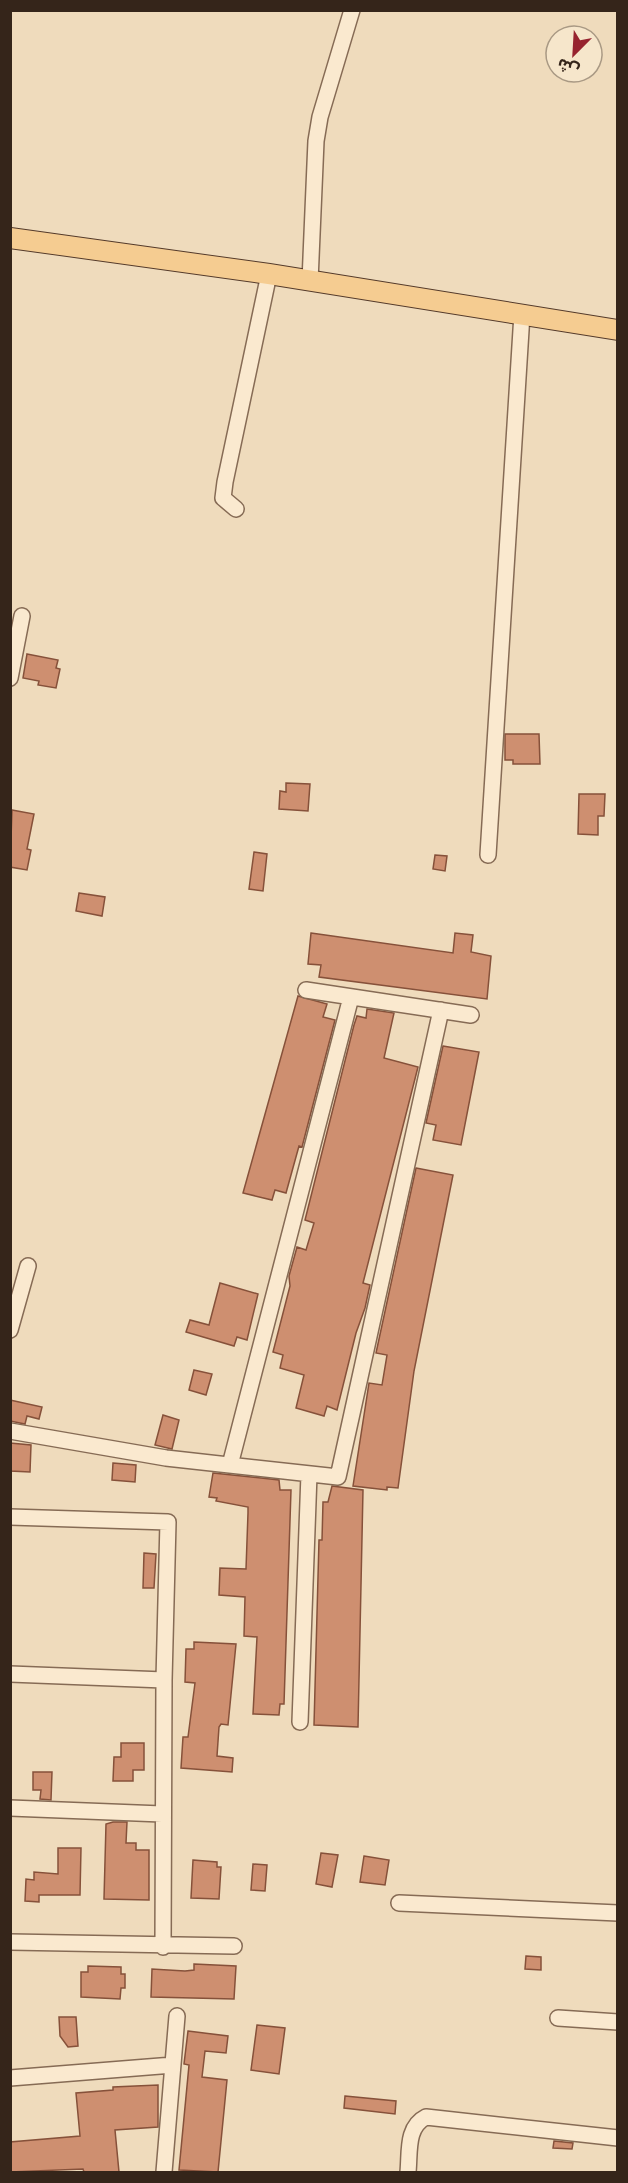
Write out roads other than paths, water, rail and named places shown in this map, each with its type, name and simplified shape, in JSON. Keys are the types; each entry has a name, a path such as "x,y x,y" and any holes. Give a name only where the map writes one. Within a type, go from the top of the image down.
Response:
{"main road":[{"path":"10,238 269,274 618,330"}],"street":[{"path":"310,281 316,141 320,117 352,10"},
{"path":"236,509 223,498 225,482 269,274"},
{"path":"489,855 522,314"},
{"path":"11,673 22,616"},
{"path":"306,990 471,1015"},
{"path":"230,1465 351,997"},
{"path":"10,1431 166,1458 338,1477 441,1010"},
{"path":"10,1330 28,1266"},
{"path":"300,1722 309,1474"},
{"path":"10,1517 168,1522 162,1814 163,1947"},
{"path":"10,1674 164,1680"},
{"path":"10,1808 162,1814"},
{"path":"399,1903 618,1913"},
{"path":"10,1942 163,1947 234,1946"},
{"path":"164,2172 177,2016"},
{"path":"558,2018 618,2022"},
{"path":"10,2078 173,2065"},
{"path":"408,2172 411,2132 416,2122 426,2117 618,2138"}]}
